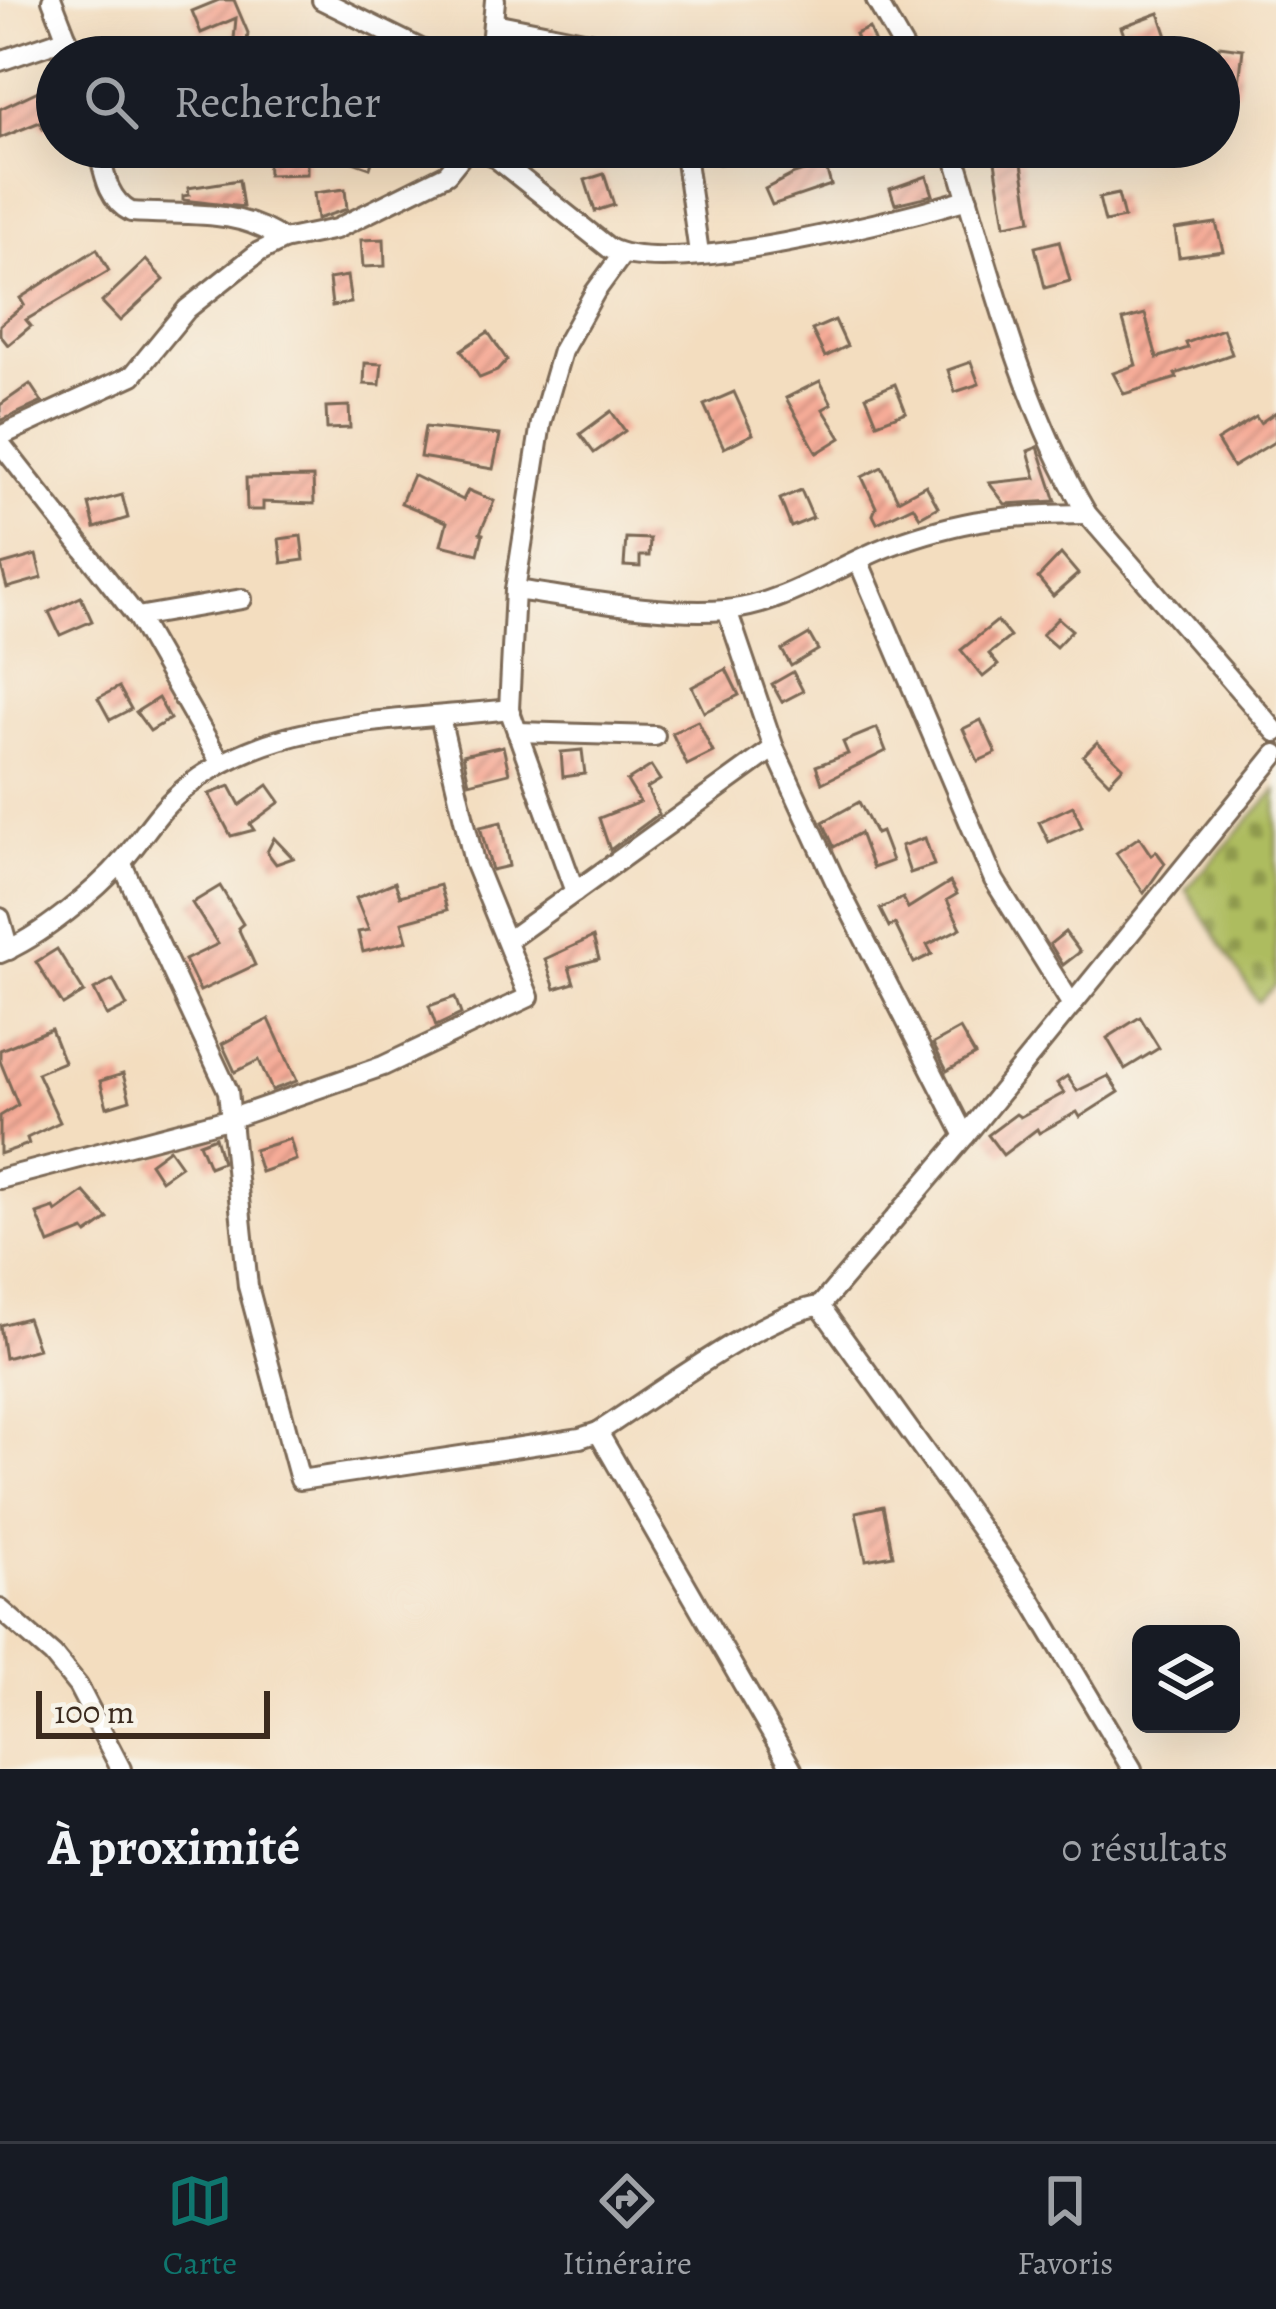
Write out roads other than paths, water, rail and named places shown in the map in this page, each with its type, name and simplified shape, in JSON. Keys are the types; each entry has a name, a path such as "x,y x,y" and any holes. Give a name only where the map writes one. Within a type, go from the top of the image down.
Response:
{"street":[{"path":"52,0 67,36"},
{"path":"322,0 395,36"},
{"path":"492,36 495,0"},
{"path":"876,0 897,36"},
{"path":"494,23 559,36"},
{"path":"0,61 36,54"},
{"path":"104,168 113,199 123,208 240,218 263,226 283,241"},
{"path":"220,762 137,617 0,440 140,370 187,309 259,252 283,241 332,230 452,168"},
{"path":"509,168 622,255 700,253 838,233 968,199"},
{"path":"687,168 700,253"},
{"path":"958,168 1044,434 1087,514 1276,732"},
{"path":"575,892 509,709 515,590 541,423 562,351 622,255"},
{"path":"515,590 632,605 727,610 767,601 962,521 1000,515 1087,514"},
{"path":"858,560 994,880 1072,1005"},
{"path":"137,617 242,599"},
{"path":"727,610 774,748 836,883 965,1136"},
{"path":"0,918 5,951 69,908 121,862 171,801 220,762 258,744 295,733 509,709"},
{"path":"0,1178 232,1118 383,1066 529,997 474,862 440,718"},
{"path":"518,733 655,736"},
{"path":"507,941 774,748"},
{"path":"121,862 220,1073 232,1118 244,1265 300,1480 598,1432 771,1323 820,1306 1276,754"},
{"path":"820,1306 1030,1598 1132,1769"},
{"path":"598,1432 792,1769"},
{"path":"0,1609 53,1655 78,1686 121,1769"}]}
